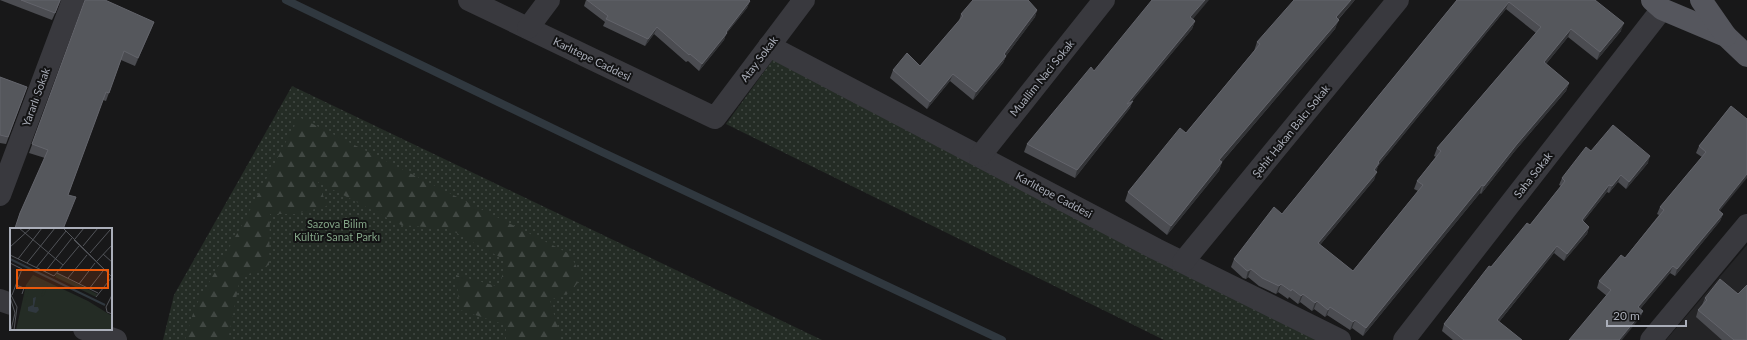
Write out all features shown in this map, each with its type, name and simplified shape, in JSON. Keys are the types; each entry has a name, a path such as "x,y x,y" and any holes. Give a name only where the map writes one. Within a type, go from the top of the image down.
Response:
{"main road":[{"path":"1701,0 1726,36 1747,56"},
{"path":"1657,5 1726,36"}],"street":[{"name":"Yararlı Sokak","path":"0,195 73,0"},
{"name":"Karlıtepe Caddesi","path":"469,0 715,118"},
{"path":"528,28 549,0"},
{"name":"Atay Sokak","path":"715,118 804,0"},
{"name":"Muallim Naci Sokak","path":"980,156 1104,0"},
{"name":"Şehit Hakan Balcı Sokak","path":"1184,262 1398,0"},
{"name":"Saha Sokak","path":"1404,340 1657,5"},
{"name":"Karlıtepe Caddesi","path":"770,46 1184,262 1340,340"},
{"path":"1651,340 1747,225"},
{"path":"0,300 10,304"},
{"path":"87,330 116,340"}],"shaded area":[{"path":"1747,245 1747,340 1666,340"}],"green space":[{"path":"774,58 1319,340 1164,340 726,124"},
{"name":"Sazova Bilim Kültür Sanat Parkı","path":"292,86 822,340 163,340 174,295"},
{"path":"299,117 570,254 582,278 569,293 550,300 560,336 556,340 506,340 506,325 460,310 456,275 500,287 505,260 449,229 401,225 318,182 327,206 295,214 270,214 269,265 240,278 228,340 185,340 195,307 242,225"}],"building":[{"path":"21,0 60,0 55,13"},
{"path":"85,0 105,0 154,22 138,58 124,51 109,93 106,92 68,195 76,197 63,228 15,228 20,213 48,150 32,144"},
{"path":"587,0 750,1 702,64 690,54 689,55 657,27 648,39 606,19 608,16"},
{"path":"973,0 1028,0 1037,10 1004,54 1006,56 976,92 953,74 930,102 893,70 907,53 920,66 963,16 961,14"},
{"path":"1152,0 1205,0 1190,17 1195,21 1127,104 1133,101 1077,170 1027,144 1091,67 1094,71"},
{"path":"1294,0 1351,0 1336,17 1339,20 1219,160 1222,162 1171,226 1128,192 1180,128 1186,133 1260,44 1257,42"},
{"path":"1457,0 1595,0 1624,23 1600,52 1571,29 1544,62 1569,83 1517,144 1484,186 1482,185 1366,328 1355,320 1353,322 1330,307 1328,310 1317,301 1315,303 1303,294 1301,296 1292,289 1291,291 1281,284 1279,286 1262,278 1251,269 1248,271 1246,270 1234,259 1274,207 1282,214","holes":["1509,2 1541,27 1437,148 1441,151 1417,181 1423,185 1353,271 1318,243 1377,172 1374,170 1379,163 1378,162"]},
{"path":"0,77 27,87 8,137 0,135"},
{"path":"1731,106 1747,119 1747,174 1718,210 1723,214 1677,269 1673,266 1638,307 1643,311 1619,340 1569,340 1611,290 1599,281 1621,255 1625,258 1664,210 1660,207 1706,152 1699,146"},
{"path":"1613,125 1650,156 1629,182 1621,175 1612,186 1609,185 1582,220 1589,227 1567,254 1557,246 1497,320 1522,340 1464,340 1444,324 1489,266 1491,267 1527,223 1530,225 1565,181 1562,178 1586,147 1591,151"},
{"path":"1720,279 1738,294 1747,285 1747,340 1734,340 1698,310 1707,300 1705,298"}],"waterway":[{"path":"286,0 602,152 1002,340"}]}
